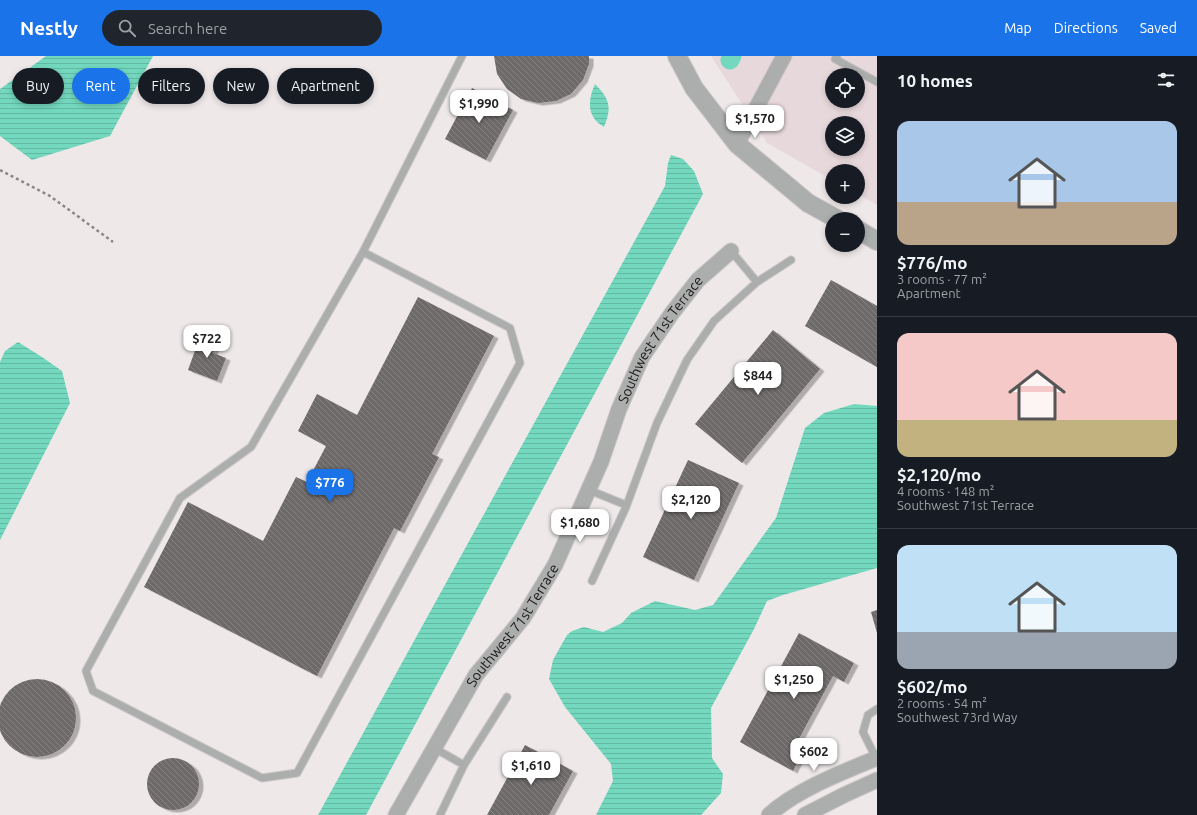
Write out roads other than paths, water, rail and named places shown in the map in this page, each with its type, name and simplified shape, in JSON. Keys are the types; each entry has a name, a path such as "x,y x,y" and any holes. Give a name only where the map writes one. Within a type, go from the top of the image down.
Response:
{"street":[{"path":"677,56 694,88 737,144 808,203 825,212"},
{"path":"737,144 784,56"},
{"path":"865,234 877,241"},
{"name":"Southwest 71st Terrace","path":"396,815 476,675 523,618 551,572 601,462 618,409 642,357 672,313 698,280 731,251"},
{"path":"769,815 778,806 835,776 877,759"},
{"path":"805,815 877,780"}],"lane":[{"path":"363,252 510,328 520,363 297,773 262,778 93,691 86,670 180,498 251,447 363,252 462,56"},
{"path":"837,56 835,59 877,82"},
{"path":"731,251 757,282"},
{"path":"592,581 626,505 657,423 687,360 714,321 757,282 791,260"},
{"path":"588,490 626,505"},
{"path":"440,815 464,765 507,697"},
{"path":"877,709 868,715 863,732 877,759"},
{"path":"433,748 464,765"}],"waterway":[{"path":"730,60 732,56"}]}
